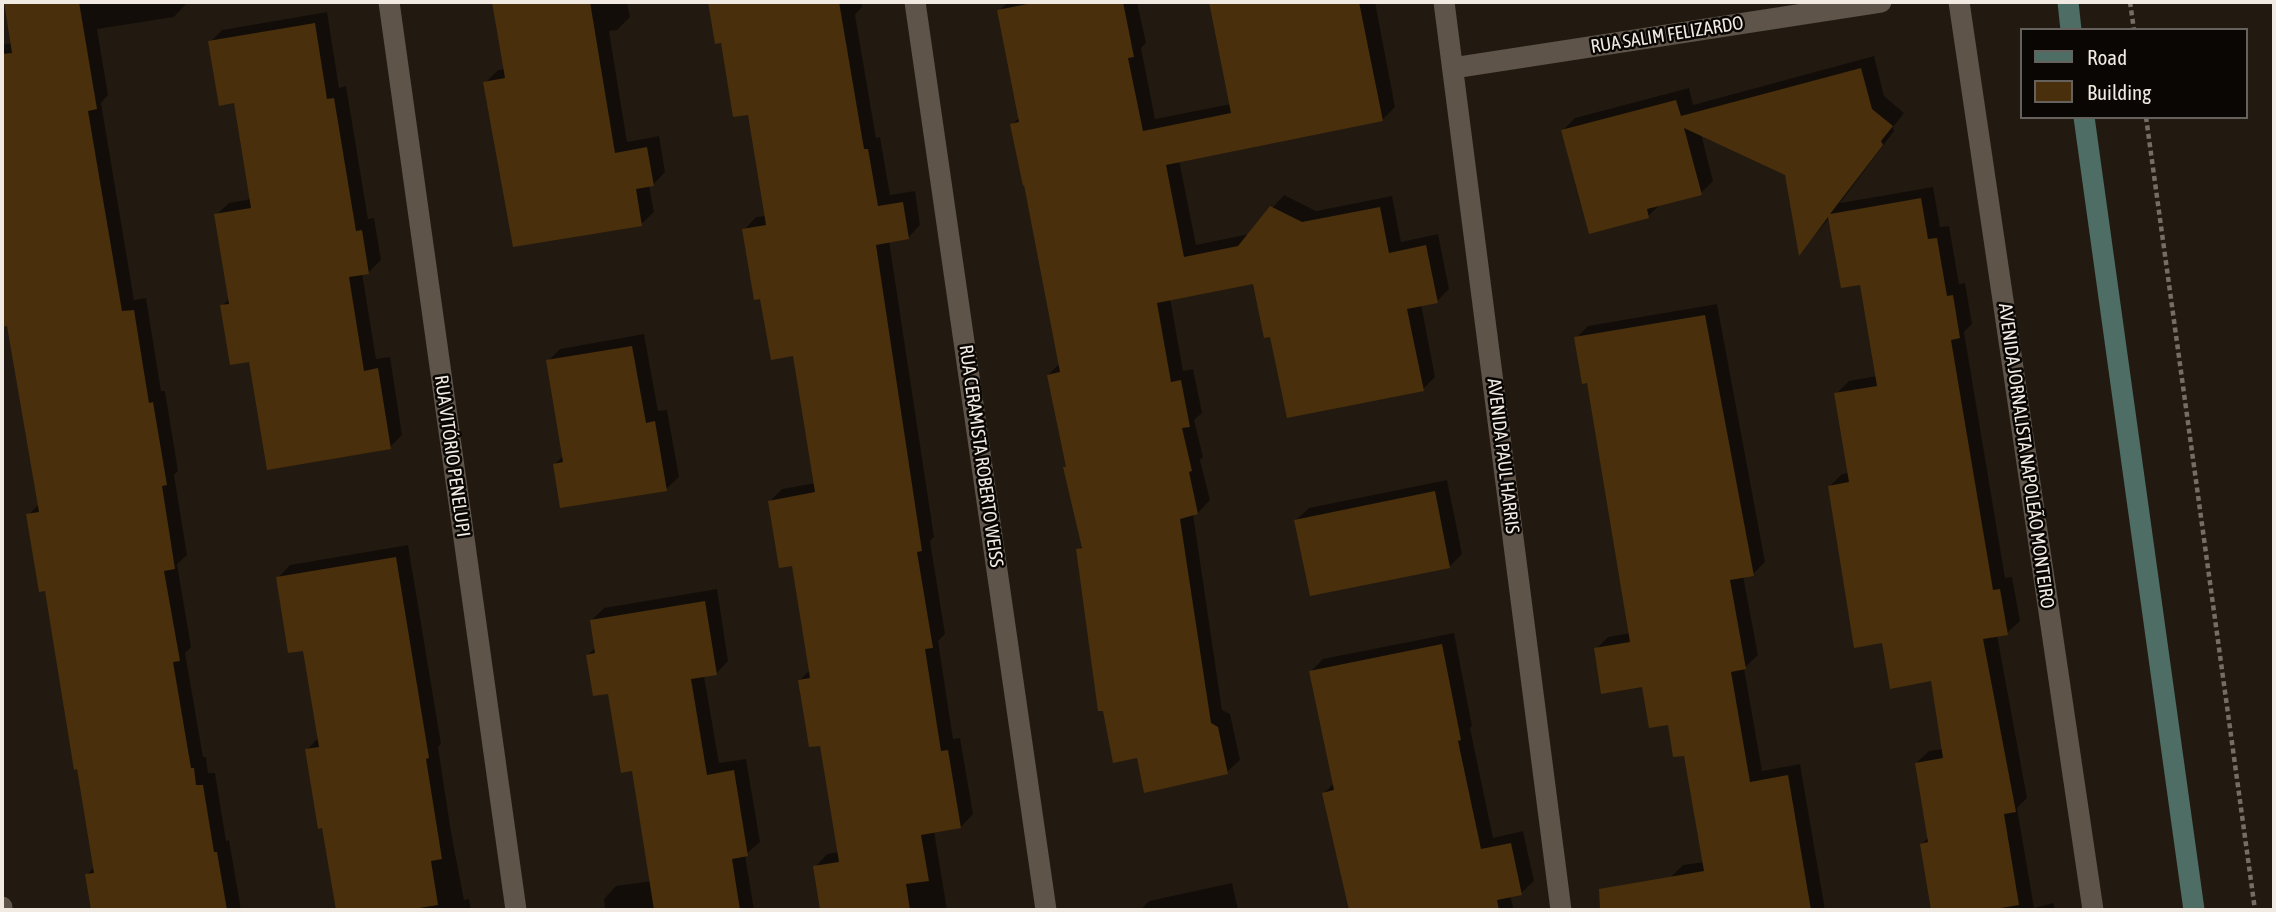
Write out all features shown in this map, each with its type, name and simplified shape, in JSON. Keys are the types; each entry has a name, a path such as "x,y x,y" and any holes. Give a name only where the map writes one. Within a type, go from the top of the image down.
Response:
{"street":[{"name":"RUA VITÓRIO PENELUPI","path":"388,2 516,910"},
{"name":"RUA CERAMISTA ROBERTO WEISS","path":"915,2 1046,910"},
{"name":"AVENIDA PAUL HARRIS","path":"1444,2 1562,910"},
{"name":"RUA SALIM FELIZARDO","path":"1453,68 1881,2"},
{"name":"AVENIDA JORNALISTA NAPOLEÃO MONTEIRO","path":"1959,2 2093,910"},
{"path":"2068,2 2071,28"},
{"path":"2084,119 2194,910"}],"path":[{"path":"2130,2 2133,28"},
{"path":"2146,119 2255,910"}],"building":[{"path":"4,2 79,2 97,109 88,111 122,311 134,310 149,403 153,402 167,485 162,486 175,569 164,571 180,661 173,662 191,768 194,768 196,785 203,785 227,910 91,910 85,874 94,873 77,769 74,770 45,591 39,592 26,514 39,512 7,326 2,327 2,54 12,53"},
{"path":"492,2 590,2 615,153 647,147 654,186 636,189 642,226 513,247 483,82 505,78"},
{"path":"708,2 839,2 864,149 868,149 878,206 903,202 909,239 876,245 922,551 917,552 933,648 925,649 941,751 948,750 961,828 921,835 929,881 906,884 910,910 820,910 813,866 839,862 820,746 809,747 798,680 810,678 792,566 779,568 768,501 815,492 793,356 771,360 760,299 754,300 742,229 766,225 748,115 733,117 721,43 715,44"},
{"path":"1038,2 1123,2 1134,57 1128,58 1143,131 1231,113 1209,2 1359,2 1383,121 1166,165 1184,257 1238,246 1270,206 1302,222 1380,207 1389,253 1426,245 1438,303 1407,309 1424,391 1287,418 1270,337 1264,338 1253,284 1157,303 1171,382 1181,380 1190,427 1182,428 1198,514 1180,519 1211,723 1218,727 1228,774 1144,793 1137,758 1113,763 1103,711 1098,711 1076,549 1082,548 1063,467 1066,467 1047,375 1060,372 1010,124 1019,122 997,10"},
{"path":"315,23 327,99 334,98 356,231 362,230 369,274 349,277 364,371 378,368 391,449 267,470 249,362 230,365 220,305 229,304 214,214 251,208 234,103 219,106 208,41"},
{"path":"1861,68 1872,109 1893,126 1881,141 1883,145 1830,214 1921,198 1928,239 1937,238 1947,296 1953,295 1960,338 1951,340 1993,590 2000,589 2008,635 1983,639 2016,812 2004,814 2019,905 1988,910 1931,910 1920,844 1928,842 1915,763 1943,758 1931,681 1890,689 1882,643 1854,648 1828,486 1849,482 1834,393 1877,386 1860,285 1841,288 1828,217 1799,256 1785,175 1684,128 1702,195 1647,209 1649,218 1589,234 1561,130 1676,100 1681,116"},
{"path":"1705,315 1754,576 1730,580 1746,669 1731,672 1750,782 1788,775 1811,910 1600,910 1599,889 1704,871 1684,756 1673,757 1668,725 1649,728 1642,687 1601,694 1594,648 1630,642 1587,383 1582,384 1574,337"},
{"path":"632,346 646,423 655,421 667,491 560,508 553,464 563,462 546,360"},
{"path":"1435,491 1450,568 1310,596 1294,520"},
{"path":"396,557 429,758 426,759 442,859 431,861 438,905 406,910 336,910 322,828 318,829 305,749 319,747 303,651 288,653 276,577"},
{"path":"705,601 717,675 691,679 707,775 734,770 748,856 732,859 740,910 654,910 632,771 621,773 608,694 593,696 586,655 595,653 590,620"},
{"path":"1442,644 1461,740 1458,741 1481,849 1511,843 1522,895 1497,900 1499,910 1349,910 1322,793 1334,790 1309,671"}]}
